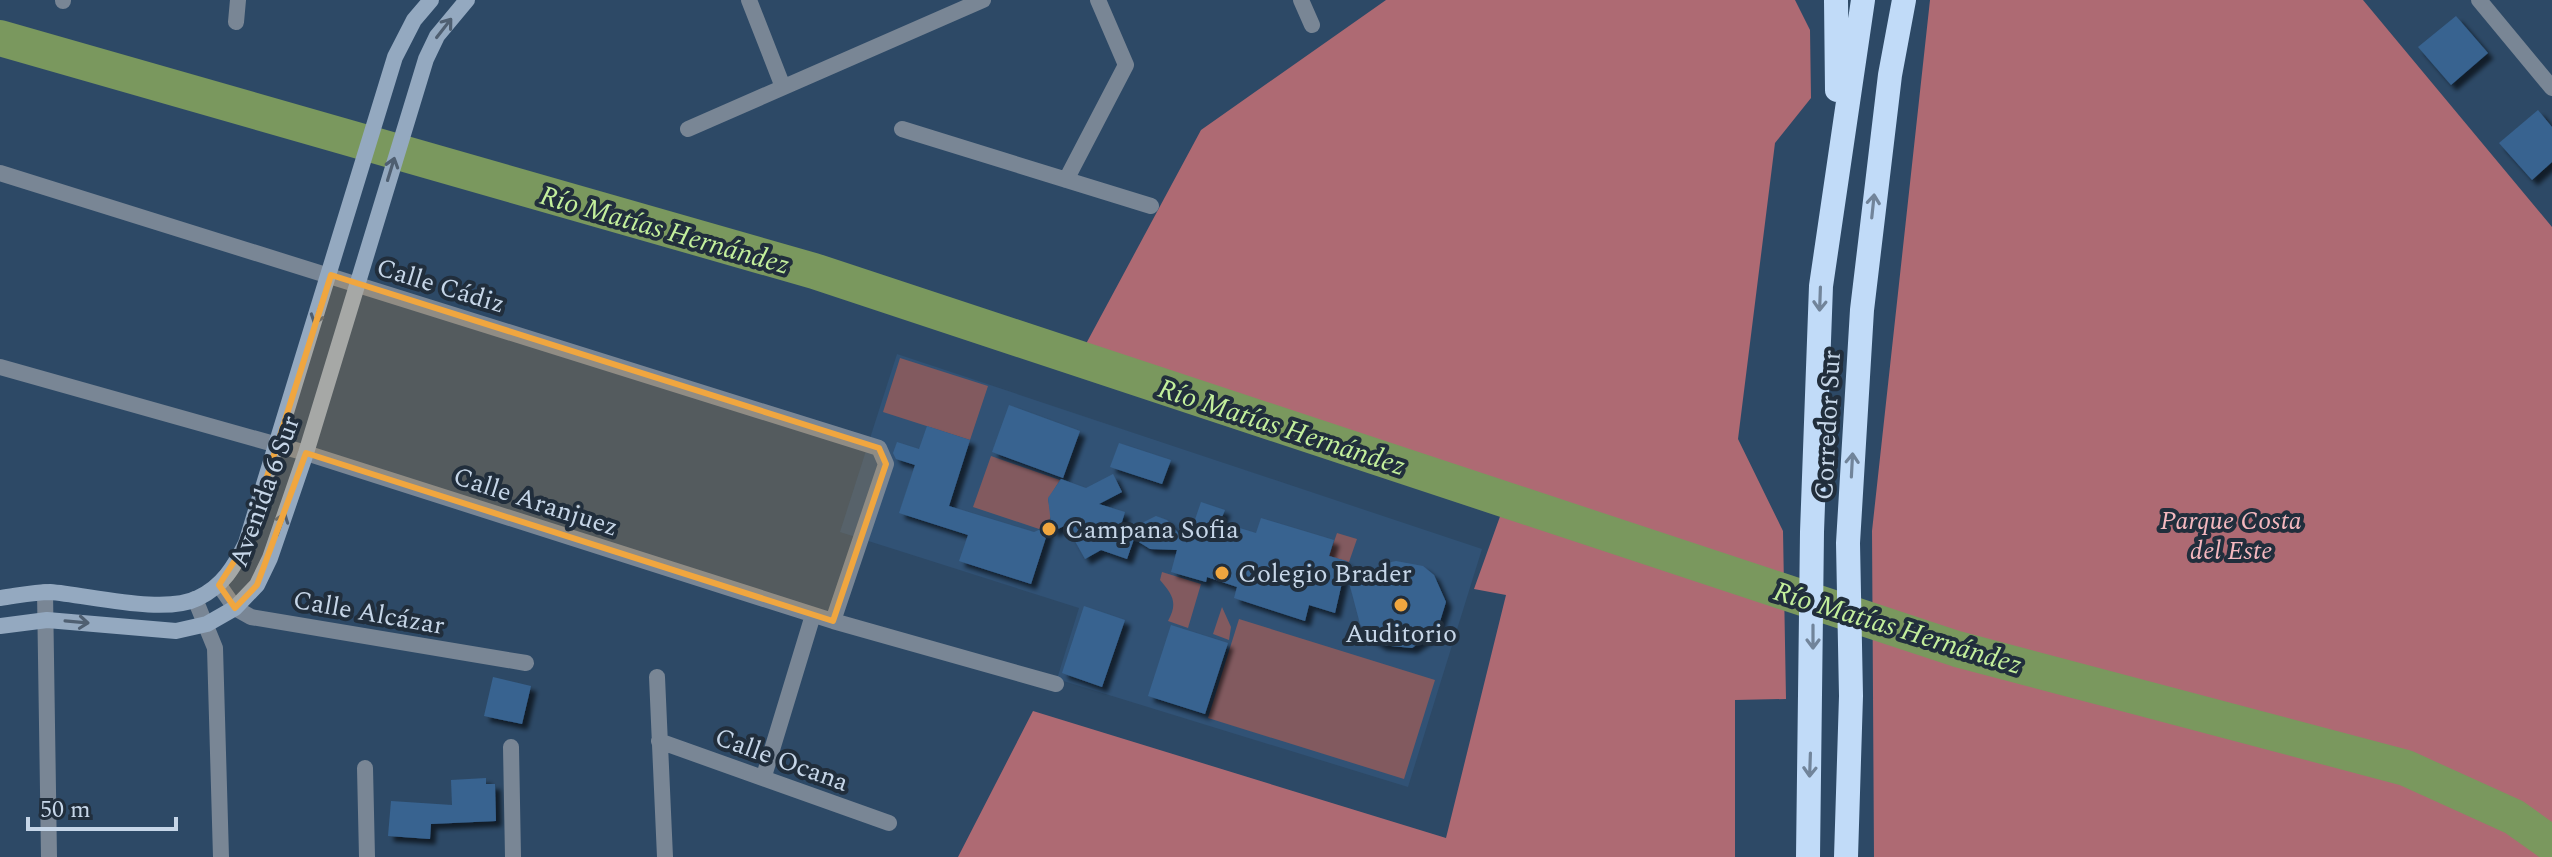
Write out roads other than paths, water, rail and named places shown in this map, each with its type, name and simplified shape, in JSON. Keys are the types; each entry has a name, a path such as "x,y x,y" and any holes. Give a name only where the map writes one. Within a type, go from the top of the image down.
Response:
{"highway":[{"path":"1836,0 1837,162"},
{"name":"Corredor Sur","path":"1808,857 1813,687 1812,532 1821,286 1863,0"},
{"name":"Corredor Sur","path":"1846,857 1851,696 1848,543 1862,310 1873,202 1904,0"}],"main road":[{"name":"Avenida 6 Sur","path":"0,598 45,592 171,604 195,599 219,585 232,571 246,543 331,275 395,57 414,20 431,0"},
{"name":"Avenida 6 Sur","path":"0,626 47,620 176,631 207,624 235,608 257,585 270,558 306,453 426,59 437,36 467,0"}],"street":[{"path":"236,22 238,0"},
{"path":"749,0 783,87"},
{"path":"688,129 983,0"},
{"path":"1066,180 1126,65 1098,0"},
{"path":"1301,0 1312,25"},
{"path":"2479,0 2552,88"},
{"path":"902,129 1151,206"},
{"name":"Calle Cádiz","path":"0,173 879,448 886,464 833,621"},
{"name":"Calle Aranjuez","path":"0,367 306,453 813,615 1056,684"},
{"path":"219,585 235,608"},
{"path":"45,592 49,857"},
{"path":"195,599 215,648 221,857"},
{"name":"Calle Alcázar","path":"235,608 251,617 526,663"},
{"path":"764,776 813,615"},
{"path":"657,677 665,857"},
{"name":"Calle Ocana","path":"659,741 889,823"},
{"path":"511,747 513,857"},
{"path":"365,768 367,857"}],"waterway":[{"name":"Río Matías Hernández","path":"0,38 814,271 1957,649 2406,768 2514,817 2552,844"}],"place":[{"name":"Campana Sofia","path":"1049,529"},
{"name":"Colegio Brader","path":"1222,573"},
{"name":"Auditorio","path":"1401,605"}],"park label":[{"name":"Parque Costa del Este","path":"2231,535"}]}
